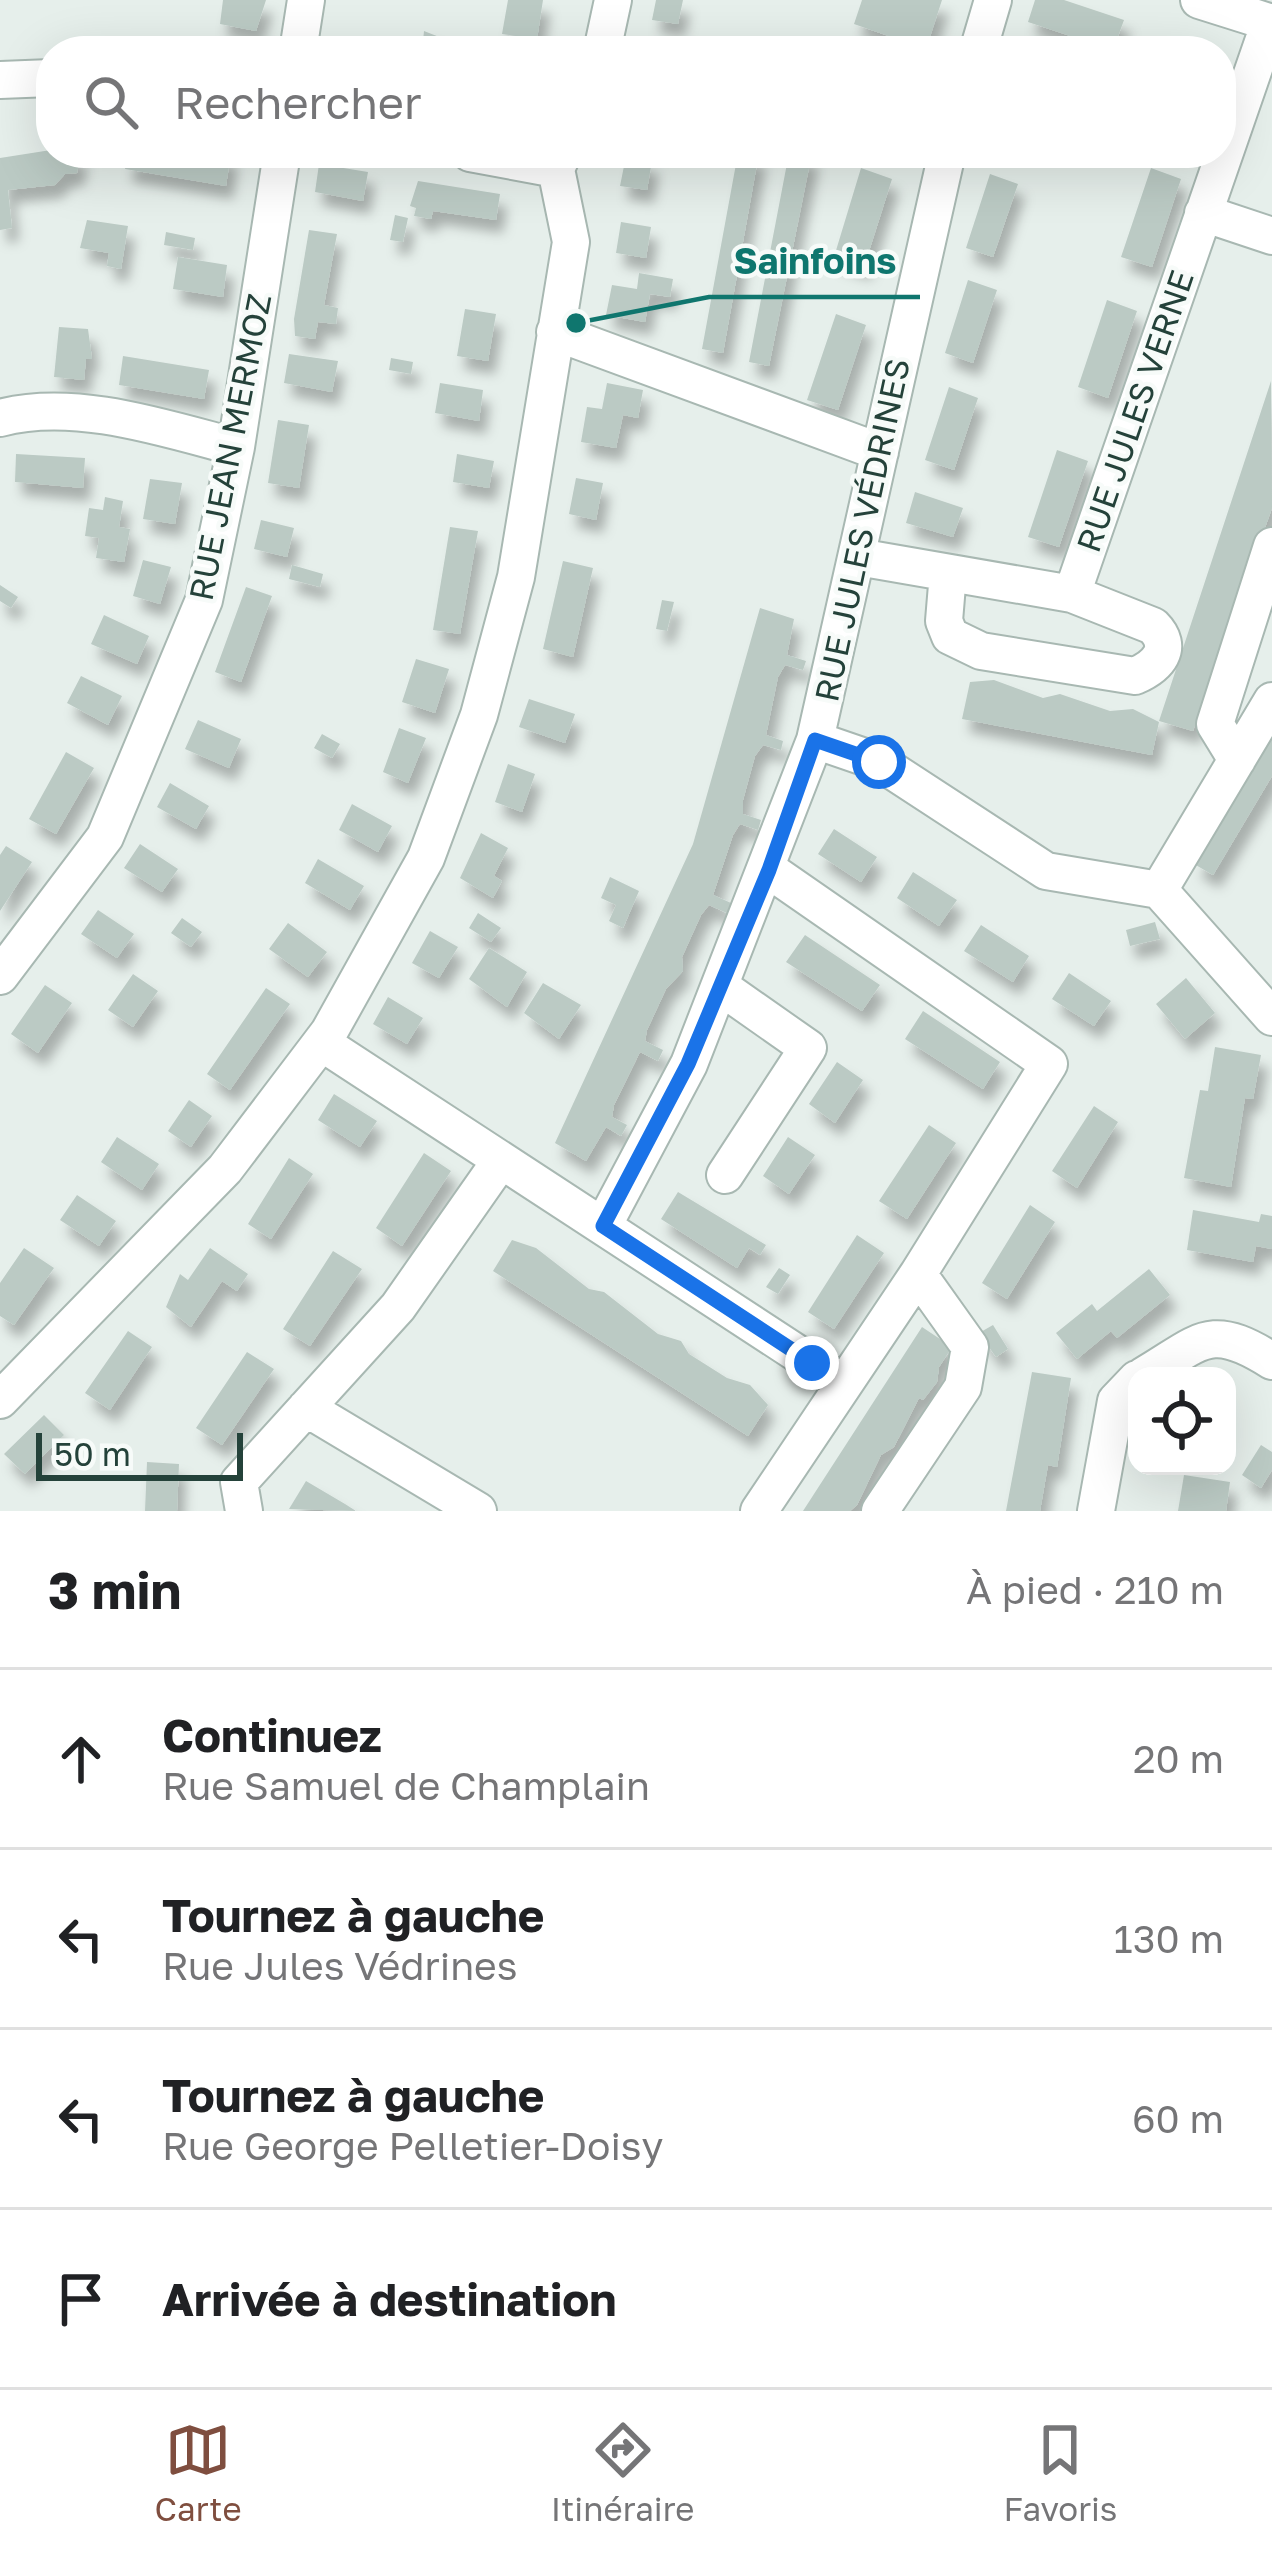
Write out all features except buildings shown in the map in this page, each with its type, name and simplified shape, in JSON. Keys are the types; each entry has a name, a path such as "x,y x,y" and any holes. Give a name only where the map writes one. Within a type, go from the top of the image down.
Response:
{"street":[{"path":"300,36 306,0"},
{"path":"605,36 613,0"},
{"path":"982,36 993,0"},
{"path":"1199,0 1271,23"},
{"name":"RUE JULES VERNE","path":"1236,121 1271,23"},
{"path":"0,80 36,79"},
{"name":"RUE JEAN MERMOZ","path":"0,976 105,837 204,600 236,447 280,168"},
{"path":"0,1400 225,1169 322,1043 426,858 478,715 516,577 571,242 561,168"},
{"name":"RUE JULES VÉDRINES","path":"603,1226 688,1064 769,870 815,740 944,168"},
{"name":"RUE JULES VERNE","path":"858,556 1072,594 1219,168"},
{"path":"1203,213 1272,236"},
{"path":"554,332 880,452"},
{"path":"0,418 22,412 131,420 236,447"},
{"path":"1237,760 1215,724 1272,546"},
{"path":"948,573 944,621 950,636 981,652 1135,676 1155,667 1164,651 1162,635 1153,626 1072,594"},
{"path":"1159,890 1272,701"},
{"path":"815,740 879,762 1046,872 1159,890 1272,1017"},
{"path":"759,1511 918,1274 1049,1064 769,870"},
{"path":"1231,973 1272,967"},
{"path":"721,987 808,1048 725,1175"},
{"path":"322,1043 844,1384"},
{"path":"244,1511 239,1482 398,1306 501,1160"},
{"path":"880,1511 963,1387 970,1347 918,1274"},
{"path":"1161,1367 1220,1336 1238,1339 1272,1360"},
{"path":"1096,1511 1116,1401 1128,1390"},
{"path":"306,1408 478,1511"}],"place":[{"name":"Sainfoins","path":"576,323"}],"route":[{"path":"812,1363 603,1226 688,1064 769,870 815,740 879,762"}]}
